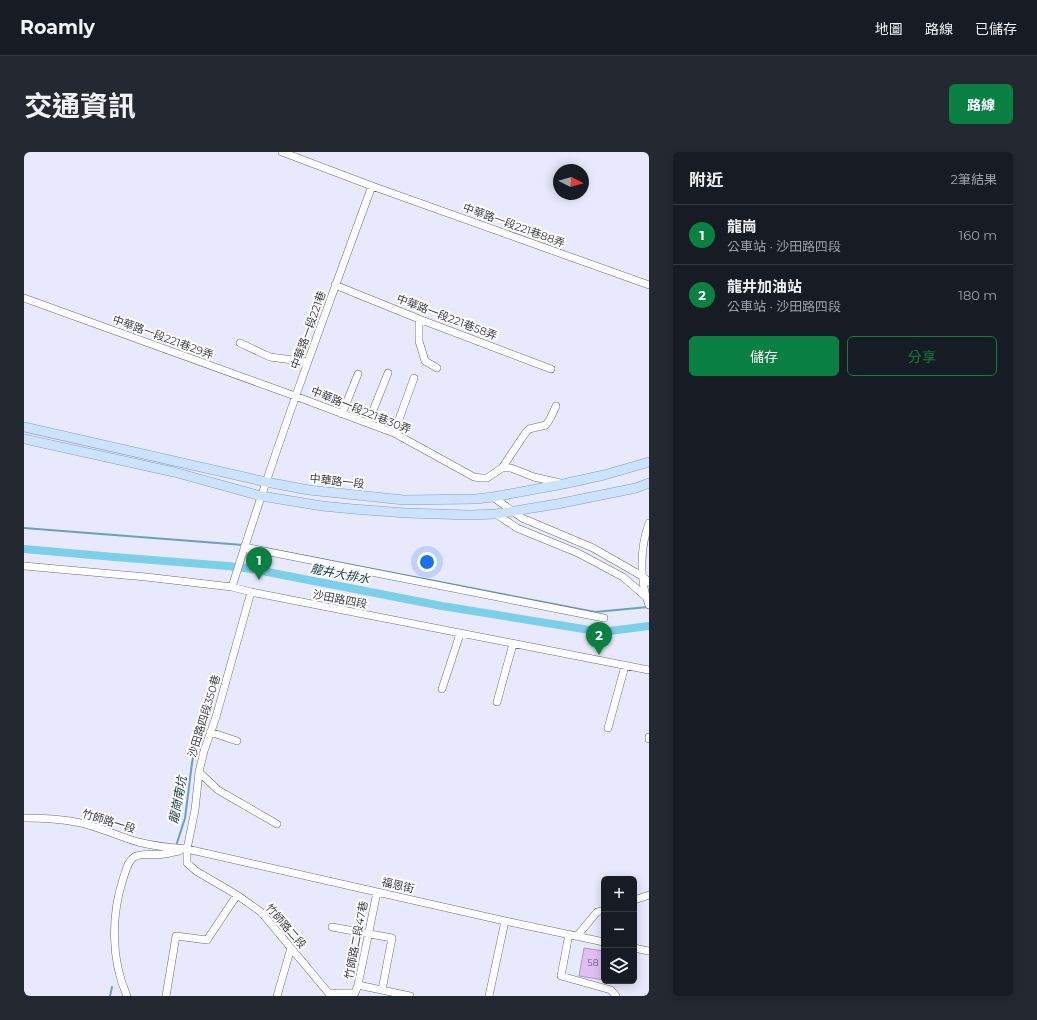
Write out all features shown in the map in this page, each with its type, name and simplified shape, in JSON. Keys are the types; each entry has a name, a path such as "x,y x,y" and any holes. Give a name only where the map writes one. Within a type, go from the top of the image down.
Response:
{"main road":[{"name":"中華路一段","path":"24,428 266,482 309,490 404,500 476,499 493,497 604,475 649,462"},
{"path":"24,439 174,472 261,496 322,506 406,513 463,515 496,514 557,504 636,488 649,483"}],"street":[{"name":"中華路一段221巷88弄","path":"282,152 372,186 649,285"},
{"name":"中華路一段221巷","path":"232,587 295,396 372,186"},
{"name":"中華路一段221巷58弄","path":"336,285 419,319 551,369"},
{"name":"中華路一段221巷29弄","path":"24,298 295,396"},
{"path":"419,319 419,340 424,360 437,368"},
{"path":"240,343 270,357 308,362"},
{"path":"368,423 388,373"},
{"path":"342,414 358,374"},
{"path":"394,433 414,378"},
{"name":"中華路一段221巷30弄","path":"295,396 394,433 474,477 487,478 502,468"},
{"path":"502,468 529,429 546,425 556,406"},
{"path":"502,468 511,468 534,477 563,484"},
{"path":"493,497 522,518 593,548 642,576 649,582"},
{"path":"496,514 517,528 578,553 623,577 645,596"},
{"path":"649,523 646,532 642,559 642,576 645,596 649,605"},
{"path":"243,551 604,618"},
{"name":"沙田路四段","path":"24,566 146,577 232,587 460,634 649,670"},
{"name":"沙田路四段350巷","path":"187,849 195,810 199,772 204,751 216,717 251,592"},
{"path":"442,689 460,634"},
{"path":"497,702 513,644"},
{"path":"608,728 626,666"},
{"path":"210,732 237,741"},
{"path":"199,772 218,790 276,824"},
{"name":"竹師路一段","path":"24,818 77,822 138,842 187,849"},
{"path":"127,996 116,958 114,923 120,887 128,865 136,856 164,854 187,849"},
{"name":"福恩街","path":"187,849 601,941"},
{"name":"竹師路二段","path":"187,849 187,863 196,871 237,895 261,912 330,994"},
{"name":"竹師路二段47巷","path":"330,994 354,993 358,985 377,892"},
{"path":"166,996 176,936 208,940 237,895"},
{"path":"637,899 649,895"},
{"path":"578,936 597,912 601,911"},
{"path":"489,996 505,921"},
{"path":"332,927 392,938 382,990"},
{"path":"569,934 561,976 611,990 616,996"},
{"path":"277,996 291,948"},
{"path":"637,949 649,951"},
{"path":"358,985 410,996"}],"building":[{"path":"584,948 601,951 601,980 579,976"}],"waterway":[{"path":"24,528 243,545"},
{"path":"259,547 595,612 648,607"},
{"name":"龍井大排水","path":"24,549 252,569 442,606 602,632 649,626"},
{"name":"龍崗南坑","path":"176,846 185,818 196,744"},
{"name":"龍崗南坑","path":"110,996 112,987"}],"place":[{"name":"龍崗","path":"259,580"},
{"name":"龍井加油站","path":"599,655"}]}
